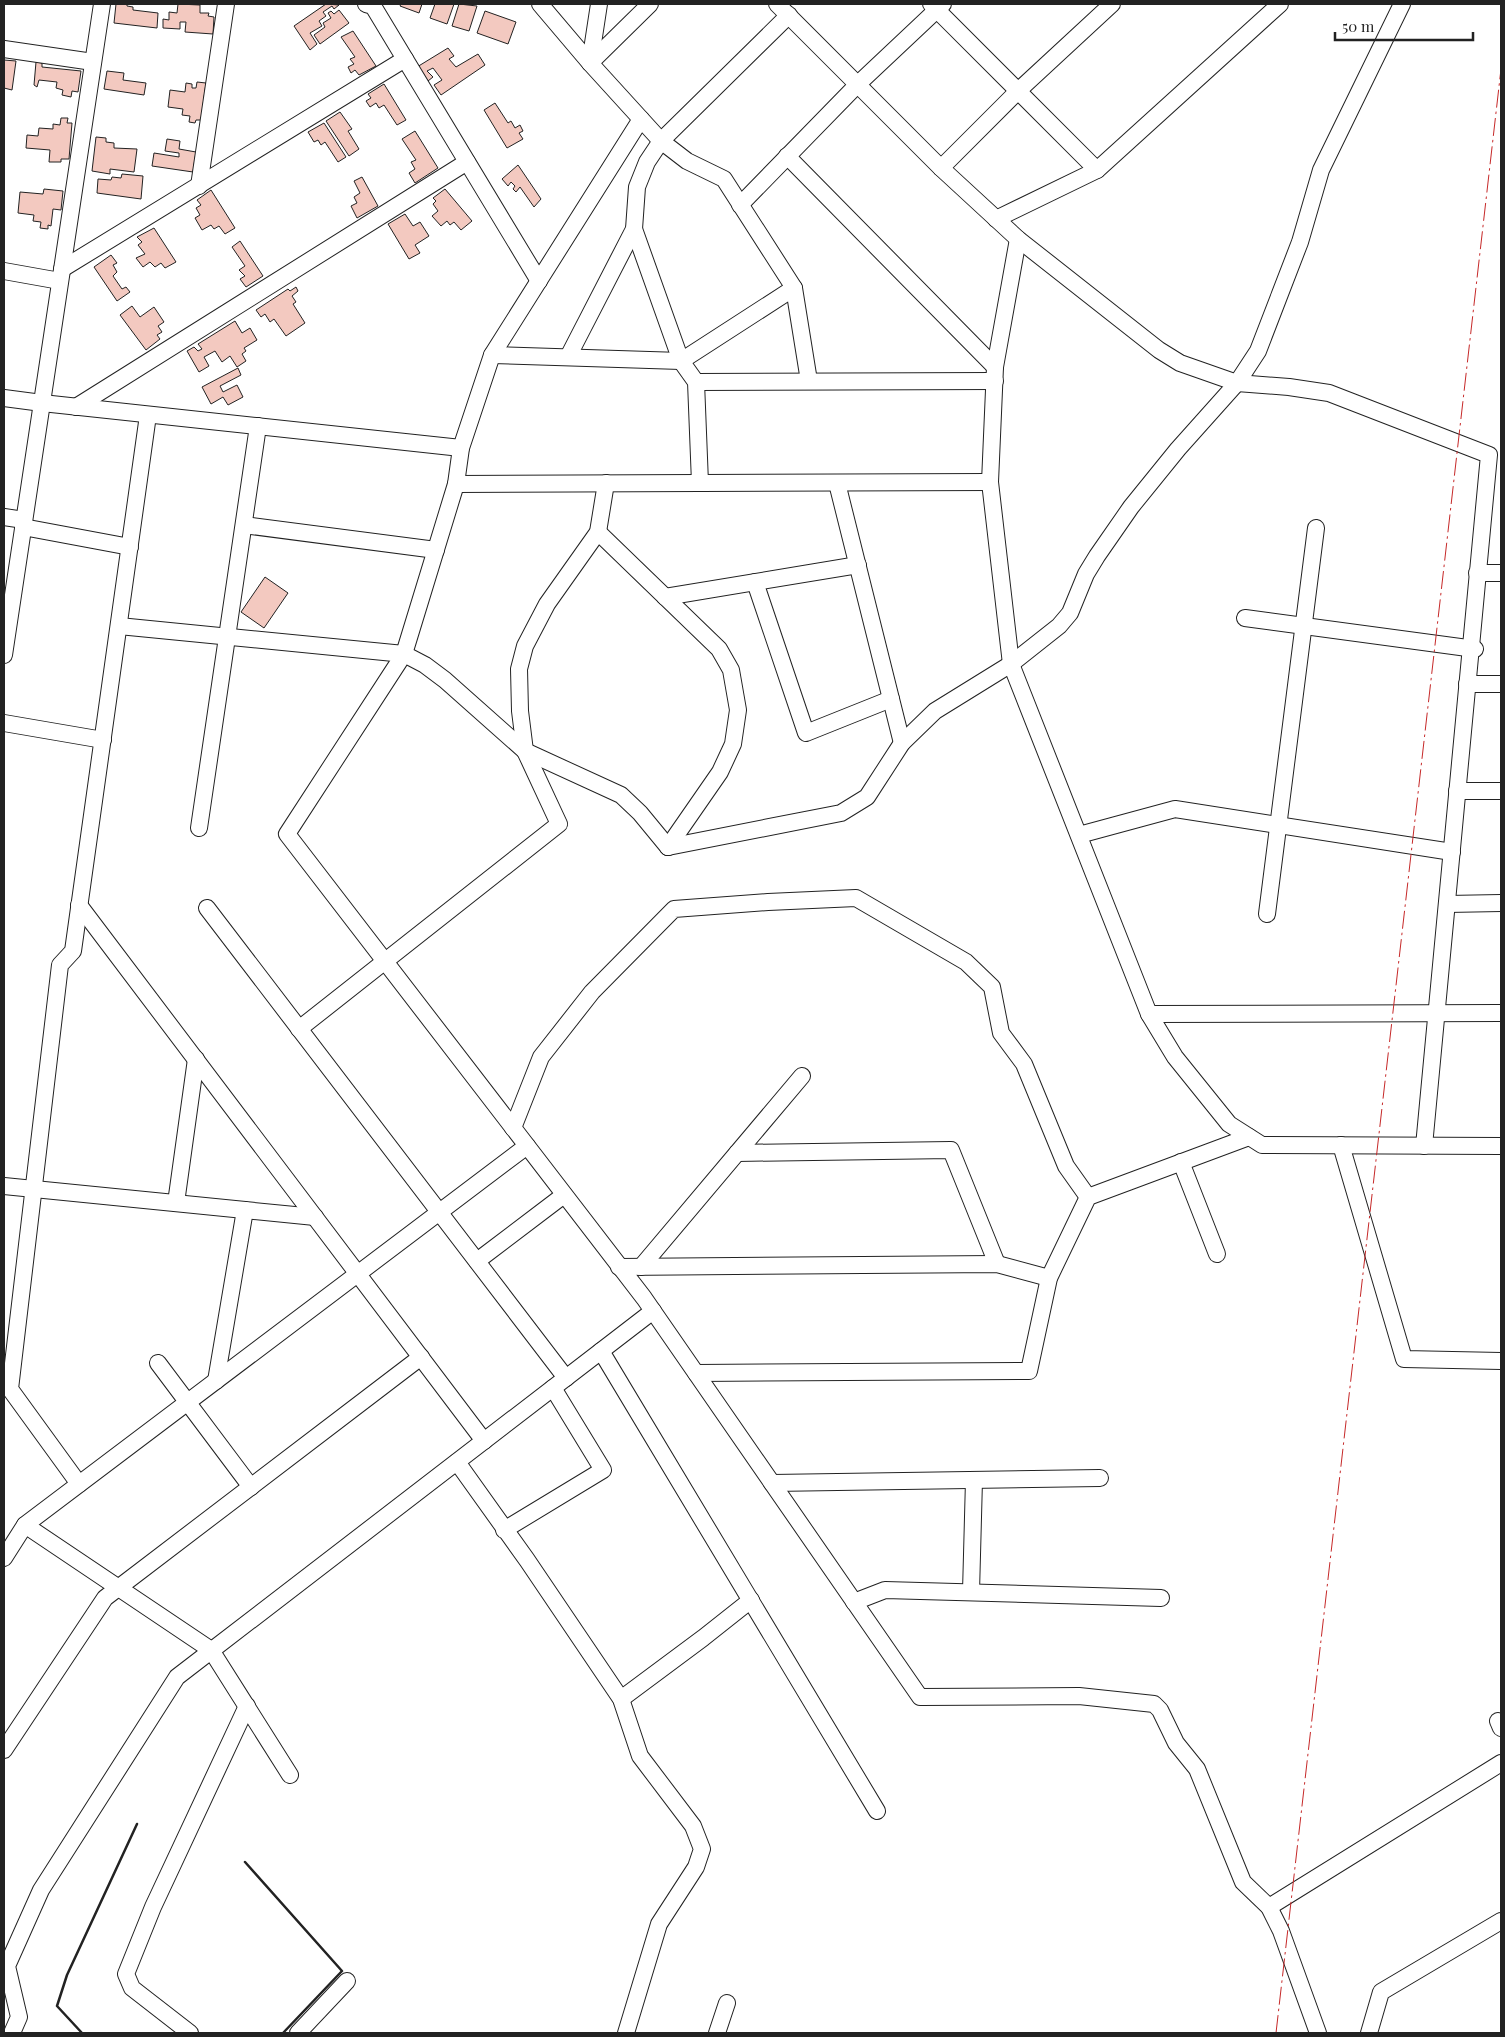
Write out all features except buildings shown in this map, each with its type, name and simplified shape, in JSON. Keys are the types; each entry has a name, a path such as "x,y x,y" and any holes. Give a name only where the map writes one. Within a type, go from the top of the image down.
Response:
{"street":[{"path":"4,656 7,617 42,403 102,4"},
{"path":"199,186 226,4"},
{"path":"539,4 661,141 687,161 724,180 794,288 809,381"},
{"path":"590,63 599,4"},
{"path":"590,63 650,4"},
{"path":"941,168 1018,91 1112,4"},
{"path":"996,219 1097,170 1280,4"},
{"path":"668,847 841,813 867,798 902,743 935,711 1011,664 1059,626 1070,613 1093,562 1131,508 1178,449 1237,383 1258,351 1300,242 1321,170 1402,4"},
{"path":"371,5 540,281"},
{"path":"740,204 937,6 1097,170"},
{"path":"568,357 634,229 638,187 647,162 661,141 783,10 941,168 1018,239 1159,350 1180,363 1237,383 1289,387 1329,393 1489,455 1494,462 1478,573 1473,649 1467,684 1424,1146"},
{"path":"4,48 93,62"},
{"path":"4,271 61,275 199,186 405,59"},
{"path":"641,119 492,355 461,448 456,484 404,654 287,834 653,1311 920,1698 1079,1696 1154,1704 1160,1710 1176,1743 1197,1769 1243,1882 1269,1907 1281,1931 1318,2033"},
{"path":"787,156 995,374"},
{"path":"76,407 467,162"},
{"path":"634,229 681,361 696,382 700,483"},
{"path":"1018,239 995,374 990,482 1011,664 1149,1014 1175,1057 1228,1124 1262,1145 1501,1146"},
{"path":"492,355 681,361 794,288"},
{"path":"696,382 809,381 995,374"},
{"path":"4,398 461,448"},
{"path":"79,1484 10,1389 60,965 73,951 148,415"},
{"path":"199,828 258,426"},
{"path":"456,484 990,482"},
{"path":"837,483 902,743"},
{"path":"299,1029 559,824 525,751 520,711 519,670 525,646 547,604 598,532 606,484"},
{"path":"4,517 23,524 130,547"},
{"path":"244,526 436,550"},
{"path":"1267,914 1316,528"},
{"path":"598,532 719,649 731,670 738,710 733,744 720,772 668,847"},
{"path":"665,597 858,565"},
{"path":"1478,573 1501,573"},
{"path":"755,582 806,733 891,699"},
{"path":"1244,618 1473,649"},
{"path":"119,626 404,654 425,665 445,680 525,751 621,795 640,813 668,847"},
{"path":"1467,684 1501,684"},
{"path":"4,723 103,740"},
{"path":"1457,791 1501,791"},
{"path":"1079,835 1175,809 1452,852"},
{"path":"513,1128 540,1057 592,992 674,909 856,898 966,962 992,988 1001,1033 1024,1064 1066,1166 1088,1197"},
{"path":"1447,904 1501,904"},
{"path":"79,905 484,1441"},
{"path":"207,908 477,1261 560,1383 603,1470 504,1530"},
{"path":"1149,1014 1501,1013"},
{"path":"176,1203 196,1060"},
{"path":"641,1267 802,1076"},
{"path":"696,1373 1029,1371 1049,1278 1088,1197 1250,1137"},
{"path":"1341,1145 1404,1359 1501,1361"},
{"path":"4,1558 25,1525 527,1146"},
{"path":"738,1152 951,1150 997,1264"},
{"path":"1181,1162 1217,1254"},
{"path":"4,1186 315,1217"},
{"path":"477,1261 564,1195"},
{"path":"216,1380 245,1210"},
{"path":"619,1267 997,1264 1049,1278"},
{"path":"12,2033 19,2017 7,1966 41,1890 177,1677 653,1311"},
{"path":"602,1351 877,1811"},
{"path":"4,1750 105,1598 421,1357"},
{"path":"158,1363 251,1487"},
{"path":"457,1462 527,1560 621,1699 640,1756 694,1826 702,1849 696,1867 660,1924 626,2033"},
{"path":"772,1483 1100,1478"},
{"path":"971,1592 974,1480"},
{"path":"25,1525 212,1650 290,1775"},
{"path":"854,1602 885,1590 1161,1598"},
{"path":"621,1699 751,1600"},
{"path":"190,2033 132,1988 126,1974 153,1907 247,1706"},
{"path":"1269,1907 1501,1764"},
{"path":"1369,2033 1381,1992 1501,1921"},
{"path":"298,2033 347,1981"},
{"path":"717,2033 728,2003"}],"wall":[{"path":"82,2033 57,2006 67,1975 137,1824"},
{"path":"245,1862 342,1971 283,2033"}],"power":[{"path":"1276,2033 1501,69"}]}
